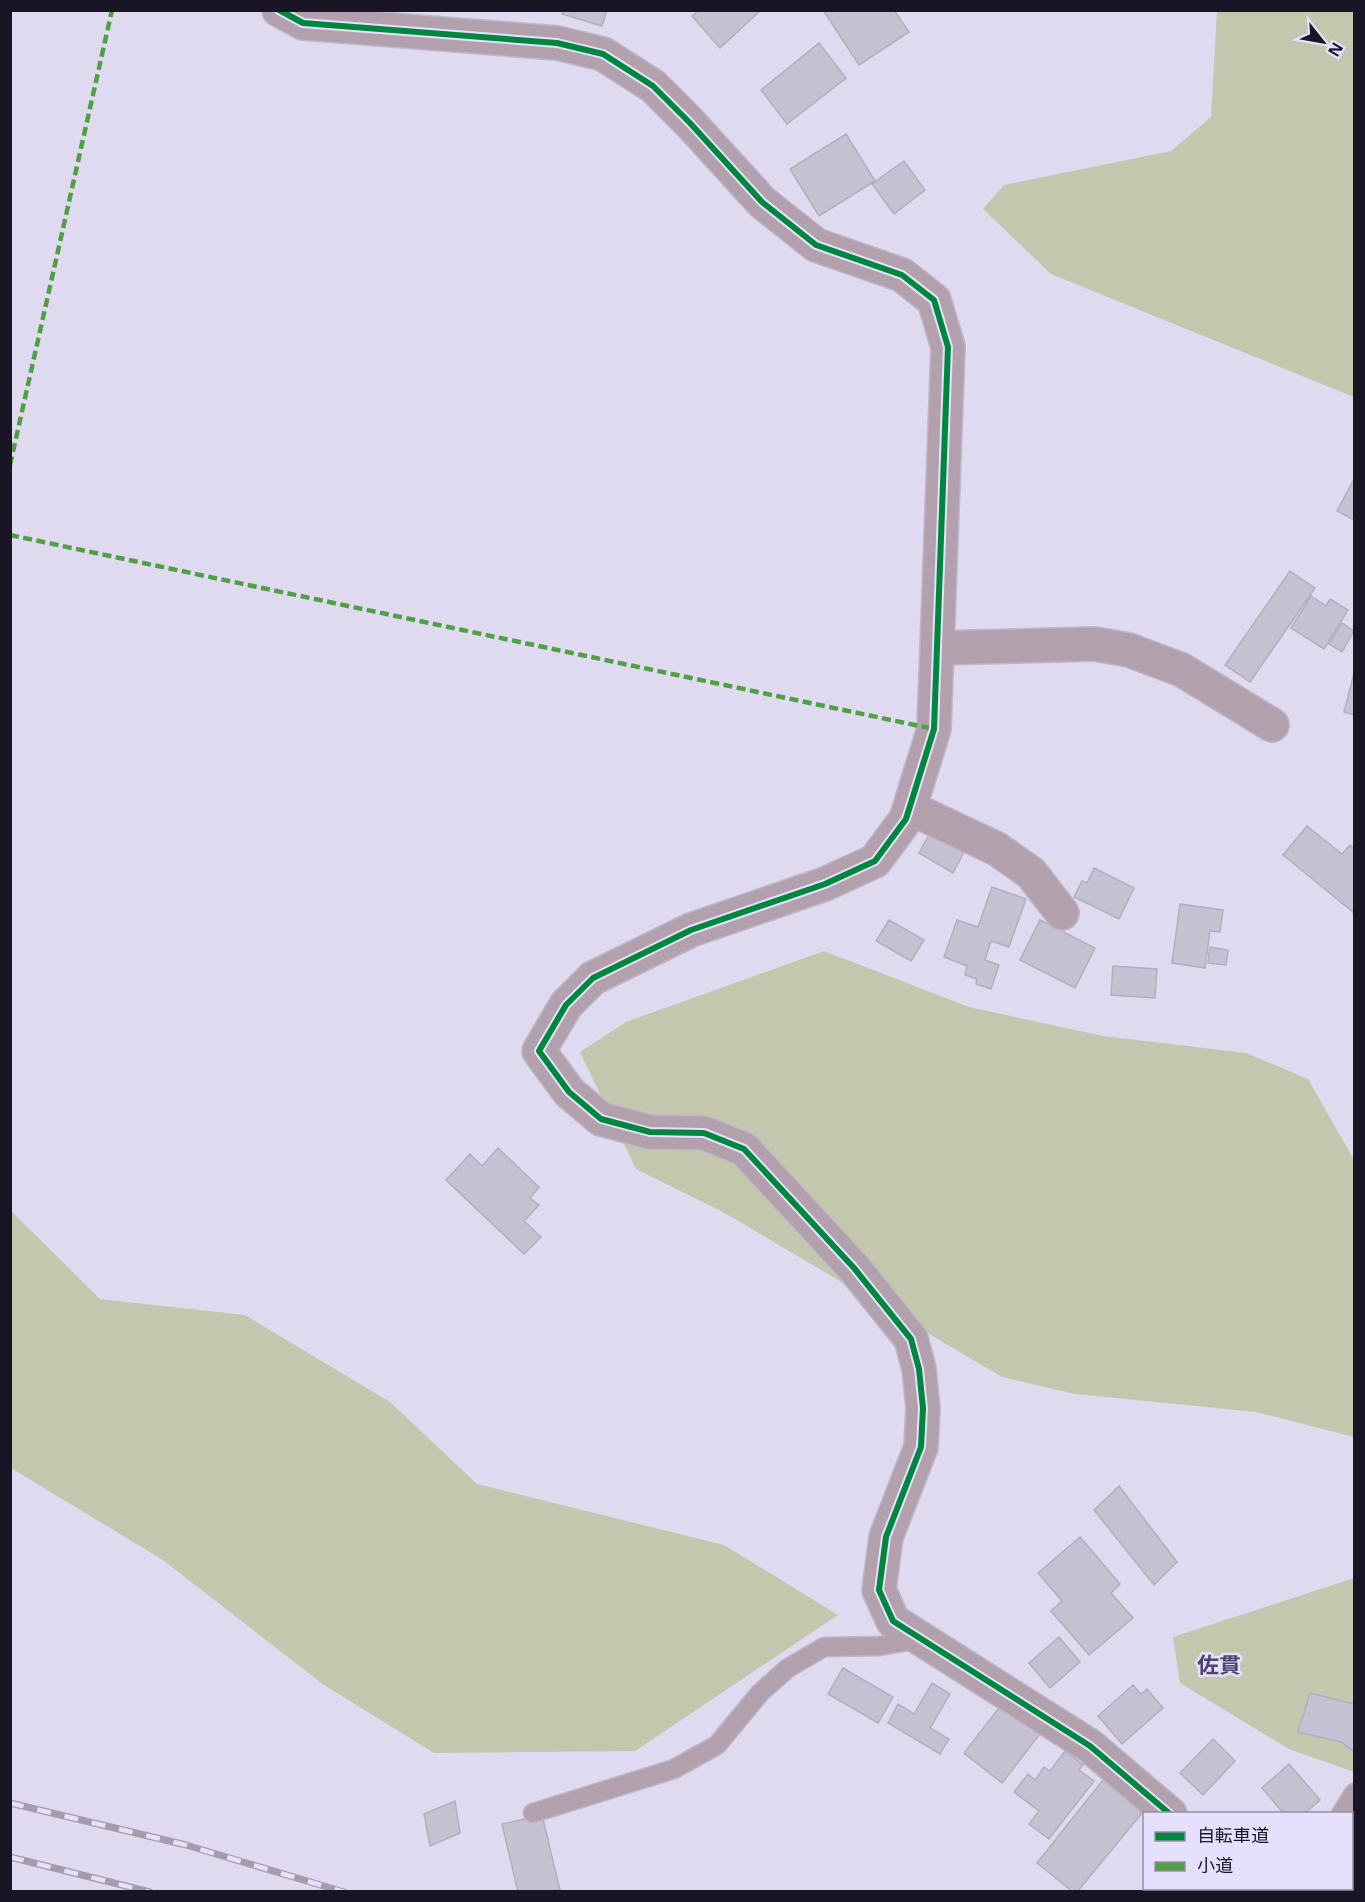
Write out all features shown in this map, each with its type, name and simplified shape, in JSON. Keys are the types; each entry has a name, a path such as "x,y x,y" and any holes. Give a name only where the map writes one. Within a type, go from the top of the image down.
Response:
{"street":[{"path":"279,10 303,23 557,43 603,54 653,86 762,202 816,245 902,275 934,300 948,347 934,729 906,819 875,861 825,884 691,930 593,978 566,1005 539,1051 569,1092 601,1119 651,1132 704,1133 744,1149 854,1268 911,1339 919,1369 923,1408 921,1447 886,1537 879,1590 893,1621 1090,1746 1168,1812"},
{"path":"937,648 1095,644 1129,650 1182,670 1272,725"},
{"path":"910,808 997,849 1031,873 1062,913"}],"lane":[{"path":"533,1813 674,1769 717,1745 760,1693 788,1668 824,1647 880,1646 921,1639"},
{"path":"1342,1812 1354,1793"}],"green space":[{"path":"1217,11 1354,11 1354,397 1051,274 983,209 1004,185 1171,151 1211,117"},
{"path":"824,951 969,1007 1103,1036 1246,1053 1308,1079 1354,1160 1354,1437 1256,1412 1075,1394 1002,1377 723,1212 636,1169 580,1052 626,1022"},
{"path":"10,1210 100,1299 245,1315 390,1402 477,1484 724,1545 838,1615 635,1751 434,1753 324,1685 163,1560 11,1468"},
{"path":"1354,1578 1354,1772 1289,1749 1180,1683 1173,1637"}],"building":[{"path":"563,10 607,10 602,26 562,14"},
{"path":"699,10 761,10 720,48 692,16"},
{"path":"823,10 894,10 909,32 859,65"},
{"path":"819,43 846,78 787,124 761,90"},
{"path":"846,134 875,181 819,216 790,169"},
{"path":"904,161 925,190 894,214 872,184"},
{"path":"1354,479 1354,520 1337,511"},
{"path":"1290,571 1315,588 1250,682 1225,665"},
{"path":"1311,596 1326,606 1330,599 1348,610 1324,649 1291,628"},
{"path":"1342,623 1354,631 1342,652 1329,644"},
{"path":"1354,673 1354,715 1344,712"},
{"path":"1307,826 1342,854 1350,845 1354,849 1354,913 1283,855"},
{"path":"931,831 965,850 953,873 919,853"},
{"path":"1094,868 1134,888 1119,919 1074,897 1082,881 1087,883"},
{"path":"992,887 1026,899 1009,947 991,941 985,960 999,965 991,989 976,984 977,979 965,975 967,966 944,957 957,920 978,927"},
{"path":"1180,904 1223,910 1220,932 1210,931 1205,968 1172,963"},
{"path":"889,920 924,940 911,961 876,941"},
{"path":"1040,920 1095,948 1075,988 1020,960"},
{"path":"1210,947 1228,950 1226,965 1208,963"},
{"path":"1113,966 1157,969 1155,998 1111,995"},
{"path":"498,1148 539,1187 530,1198 539,1205 524,1221 541,1237 524,1254 446,1180 470,1154 482,1166"},
{"path":"1119,1486 1177,1562 1154,1585 1094,1510"},
{"path":"1080,1537 1120,1584 1111,1593 1133,1618 1089,1655 1051,1611 1062,1601 1038,1573"},
{"path":"1059,1637 1080,1662 1050,1688 1029,1663"},
{"path":"843,1668 893,1697 878,1723 828,1694"},
{"path":"932,1683 950,1694 930,1728 949,1739 940,1754 888,1723 898,1704 914,1714"},
{"path":"1133,1685 1141,1694 1147,1689 1163,1708 1122,1744 1098,1716"},
{"path":"1310,1693 1354,1704 1354,1751 1341,1742 1298,1732"},
{"path":"1002,1704 1040,1734 1002,1783 964,1753"},
{"path":"1213,1739 1235,1761 1203,1795 1180,1773"},
{"path":"1065,1751 1083,1765 1079,1770 1094,1781 1049,1839 1029,1824 1039,1811 1014,1792 1028,1774 1035,1780 1044,1767 1050,1771"},
{"path":"1289,1764 1320,1800 1306,1812 1282,1812 1262,1788"},
{"path":"1103,1780 1142,1813 1077,1892 1073,1892 1037,1863"},
{"path":"455,1801 460,1833 430,1846 424,1814"},
{"path":"542,1815 560,1890 518,1892 502,1824"}],"railway":[{"path":"10,1803 186,1845 344,1892"},
{"path":"10,1857 150,1892"}],"marked path":[{"path":"10,465 112,10"},
{"path":"10,535 934,729"}],"cycle path":[{"path":"279,10 303,23 557,43 603,54 653,86 762,202 816,245 902,275 934,300 948,347 934,729 906,819 875,861 825,884 691,930 593,978 566,1005 539,1051 569,1092 601,1119 650,1132 704,1133 744,1149 854,1268 911,1339 919,1369 923,1408 921,1447 886,1537 879,1590 893,1621 1090,1746 1168,1812"}],"district":[{"name":"佐貫","path":"1219,1665"}]}
